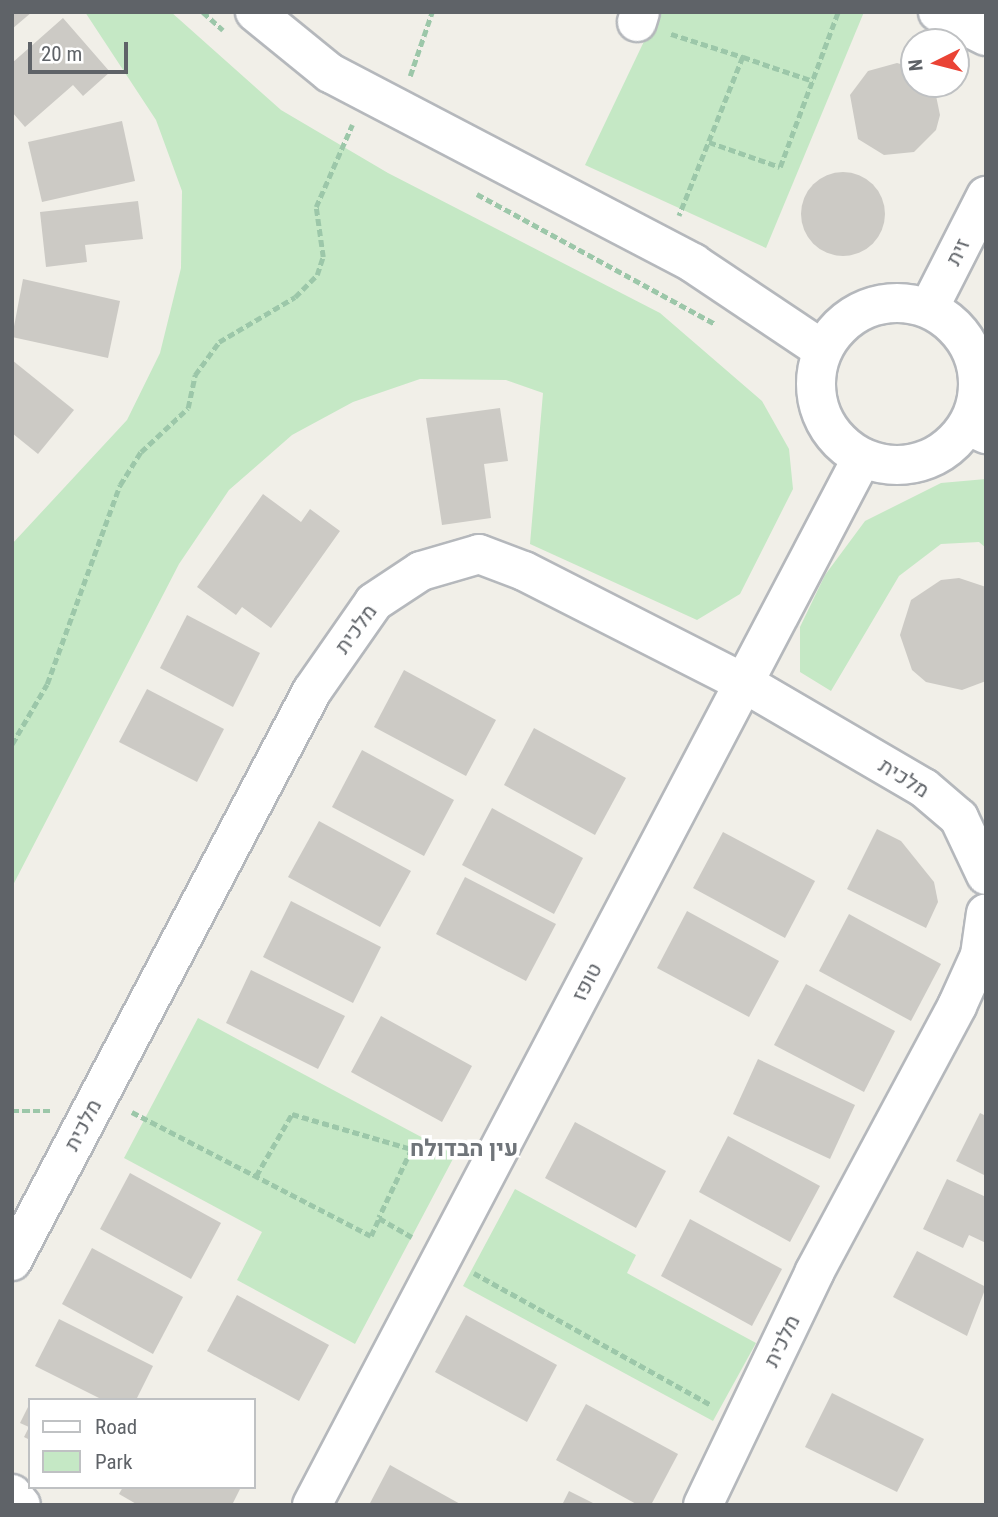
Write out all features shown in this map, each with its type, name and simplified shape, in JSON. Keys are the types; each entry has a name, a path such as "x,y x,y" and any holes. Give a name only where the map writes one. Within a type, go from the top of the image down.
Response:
{"street":[{"path":"255,12 330,73 666,249 822,350"},
{"path":"938,12 986,36"},
{"name":"זית","path":"929,308 986,197"},
{"path":"899,302 929,308 959,329 974,355 980,385 977,430 927,461 903,466 862,458 834,437 819,410 816,378 822,350 847,318 868,307 899,302"},
{"name":"טופז","path":"312,1505 862,458"},
{"name":"מלכית","path":"12,1261 312,691 374,602 421,571 479,554 524,570 744,683 924,788 959,818 986,875"},
{"name":"מלכית","path":"703,1505 815,1271 957,1006 980,955 986,913"},
{"path":"12,1494 21,1505"}],"path":[{"path":"12,744 47,684 120,485 141,453 188,408 195,374 219,342 295,296 317,275 323,257 316,207 383,102 432,12"},
{"path":"709,142 780,166 838,12"},
{"path":"639,17 813,81"},
{"path":"666,249 743,57"},
{"path":"256,1176 292,1114 411,1149 379,1218"}],"green space":[{"path":"85,12 171,12 281,110 388,173 660,313 762,401 789,449 793,489 740,594 697,620 530,544 543,393 506,380 420,379 353,402 292,435 229,490 179,564 12,887 12,544 127,420 160,353 181,268 182,191 156,120"},
{"path":"658,12 864,12 766,248 585,165"},
{"path":"986,479 986,548 979,542 941,544 899,576 831,691 800,672 800,627 825,575 865,521 941,483"},
{"path":"198,1018 455,1155 355,1344 237,1280 262,1232 124,1158"},
{"path":"515,1189 636,1255 627,1273 756,1343 713,1421 463,1286"}],"building":[{"path":"12,12 32,12 12,29"},
{"path":"63,18 110,72 83,96 73,85 25,127 12,112 12,63"},
{"path":"900,64 900,98 936,98 940,115 936,130 914,152 884,155 858,139 850,95 868,71"},
{"path":"122,121 135,181 42,202 28,142"},
{"path":"843,172 866,179 878,191 885,214 878,237 866,249 843,256 820,249 808,237 801,214 808,191 820,179"},
{"path":"138,201 143,239 85,245 87,262 46,267 40,212"},
{"path":"23,279 120,301 108,358 12,337"},
{"path":"12,360 74,410 38,454 12,433"},
{"path":"500,408 508,461 484,464 491,518 442,525 426,418"},
{"path":"263,494 301,522 310,509 340,531 271,628 242,607 236,615 197,587"},
{"path":"959,578 986,587 986,681 962,690 926,682 912,670 900,635 911,600 941,580"},
{"path":"187,615 260,653 233,707 160,668"},
{"path":"404,670 496,720 466,776 374,727"},
{"path":"147,689 224,729 197,782 119,742"},
{"path":"534,728 626,778 595,835 504,785"},
{"path":"362,750 454,800 424,856 332,807"},
{"path":"492,808 583,858 554,914 462,865"},
{"path":"319,821 411,871 380,927 288,877"},
{"path":"877,829 901,841 934,882 938,902 926,928 847,889"},
{"path":"723,832 815,881 785,938 693,888"},
{"path":"465,877 556,924 526,981 436,934"},
{"path":"291,901 381,947 353,1003 263,957"},
{"path":"687,911 779,961 749,1017 657,968"},
{"path":"849,914 941,964 911,1021 819,971"},
{"path":"251,970 345,1016 318,1069 226,1023"},
{"path":"806,984 895,1031 864,1092 774,1045"},
{"path":"381,1016 472,1066 442,1122 351,1072"},
{"path":"758,1059 855,1105 830,1159 733,1114"},
{"path":"980,1113 986,1116 986,1176 956,1161"},
{"path":"575,1122 666,1171 636,1228 545,1178"},
{"path":"728,1136 820,1186 790,1242 699,1192"},
{"path":"130,1173 221,1223 191,1279 100,1229"},
{"path":"947,1179 986,1197 986,1243 969,1235 963,1248 923,1229"},
{"path":"690,1219 782,1269 752,1326 661,1276"},
{"path":"92,1248 183,1297 153,1354 62,1304"},
{"path":"917,1251 986,1287 967,1336 893,1297"},
{"path":"237,1295 329,1345 299,1401 207,1351"},
{"path":"466,1315 557,1365 527,1422 435,1372"},
{"path":"59,1319 153,1366 137,1398 99,1398 35,1366"},
{"path":"832,1393 924,1439 897,1492 805,1447"},
{"path":"586,1404 678,1454 651,1505 638,1505 556,1460"},
{"path":"28,1407 28,1427 20,1423"},
{"path":"390,1465 462,1505 369,1505"},
{"path":"122,1489 240,1489 232,1505 138,1505 119,1494"},
{"path":"569,1491 597,1505 562,1505"}],"district":[{"name":"עין הבדולח","path":"464,1149"}]}
